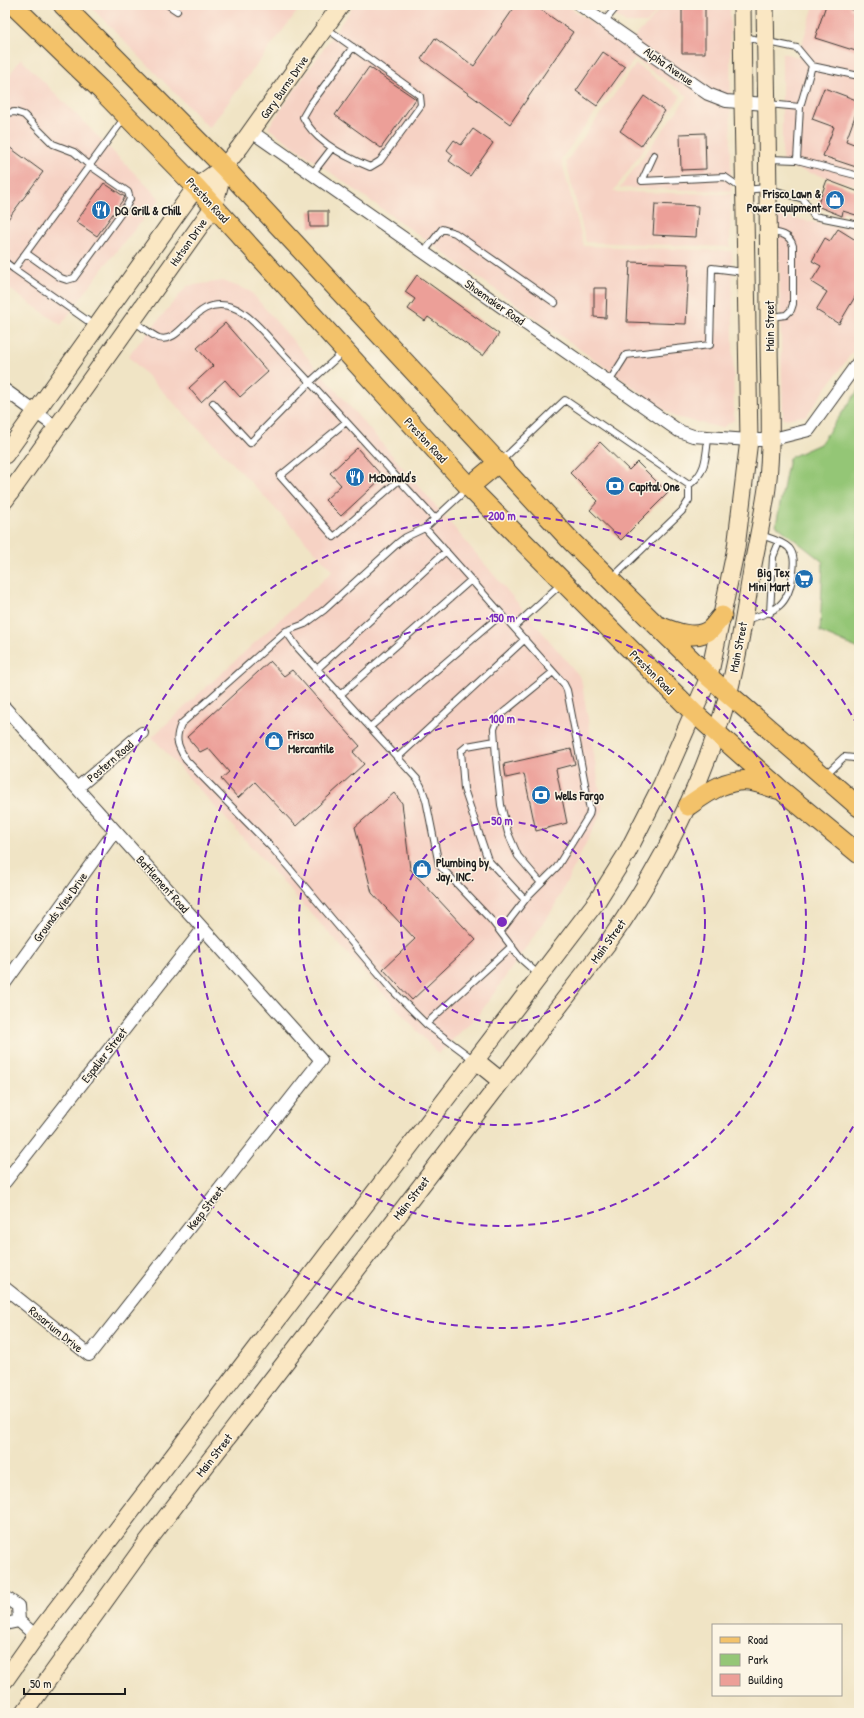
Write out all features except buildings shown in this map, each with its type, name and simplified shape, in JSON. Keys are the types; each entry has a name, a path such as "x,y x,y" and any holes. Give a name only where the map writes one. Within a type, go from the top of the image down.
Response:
{"main road":[{"name":"Preston Road","path":"13,5 126,115 196,187 469,487 563,582 693,712 781,790 859,854"},
{"path":"63,5 224,167 572,542 728,695 859,807"},
{"name":"Gary Burns Drive","path":"224,167 252,132 341,5"},
{"name":"Main Street","path":"5,1680 36,1636 597,901 627,853 662,784 709,677 736,548 750,440 742,103 742,5"},
{"name":"Main Street","path":"24,1713 147,1542 632,908 661,859 688,806 716,732 728,695 744,620 767,488 769,440 769,317 765,5"},
{"path":"5,455 196,187 224,167"},
{"name":"Hutson Drive","path":"5,500 214,206 224,167"},
{"path":"469,487 499,462"},
{"path":"656,626 687,635 701,633 710,630 722,616"},
{"path":"688,806 714,788 733,782 751,781 781,790"},
{"path":"475,1060 501,1081"}],"street":[{"name":"Alpha Avenue","path":"580,5 708,94 726,101 766,104"},
{"name":"Shoemaker Road","path":"252,132 679,431 693,436 708,438 769,440 809,430 859,361"},
{"path":"5,390 56,427"},
{"name":"Battlement Road","path":"5,708 321,1060"},
{"name":"Postern Road","path":"77,788 142,733"},
{"name":"Grounds View Drive","path":"5,983 115,831"},
{"name":"Espalier Street","path":"5,1182 203,929"},
{"name":"Keep Street","path":"89,1355 321,1060"},
{"name":"Rosarium Drive","path":"5,1288 89,1355"},
{"path":"5,1597 18,1606 18,1621"},
{"path":"18,1621 36,1636"},
{"path":"5,1624 18,1621"}],"lane":[{"path":"168,5 177,11"},
{"path":"604,22 618,5"},
{"path":"325,27 353,47 414,91 420,96 421,105 380,161 370,167 332,148 308,127 303,117 310,105 353,47"},
{"path":"742,37 797,48 812,66 859,76"},
{"path":"797,160 800,107 812,66"},
{"path":"766,104 800,107"},
{"path":"5,113 15,112 24,115 53,144 74,152 89,165 128,192 130,199 74,278 67,280 61,278 26,253"},
{"path":"14,269 126,115"},
{"path":"312,174 332,148"},
{"path":"654,155 642,181 725,177 744,190 768,188 803,199 814,216 859,225"},
{"path":"767,159 797,160 859,176"},
{"path":"424,252 442,229 455,233 555,303"},
{"path":"768,232 786,235 792,241 793,282 793,304 791,310 786,315 769,317"},
{"path":"5,262 96,327"},
{"path":"609,382 626,355 710,345 712,268 746,272"},
{"path":"133,320 158,338 166,338 175,335 207,306 220,304 233,307 252,320 435,519"},
{"path":"213,403 250,443 310,382 344,351"},
{"path":"499,462 565,400 689,485"},
{"path":"346,422 280,476 334,537 399,480"},
{"path":"689,485 696,481 705,465 708,438"},
{"path":"610,580 682,510 689,500 689,485"},
{"path":"469,487 425,528 406,537 398,543 315,618 286,631 181,724 176,734 178,747 186,760 274,850 391,989 426,1024 475,1060"},
{"path":"425,528 525,639 567,690 590,810 589,815 561,862 525,900 501,932"},
{"path":"744,620 770,613 785,599 792,581 794,563 792,554 788,548 779,542 758,534"},
{"path":"770,613 773,557 779,542"},
{"path":"317,669 446,552"},
{"path":"340,695 471,580"},
{"path":"514,628 563,582"},
{"path":"370,727 502,614"},
{"path":"286,631 297,647 370,727 421,786 439,865 501,932 522,959 540,976"},
{"path":"397,758 525,639"},
{"path":"541,883 518,856 508,833 501,805 494,729 499,716 553,672"},
{"path":"495,741 466,746 461,751 464,789 488,860 525,900"},
{"path":"823,777 844,757 857,759 859,751"},
{"path":"426,1024 512,946"}],"shaded area":[{"path":"89,5 302,5 209,128"},
{"path":"354,5 566,5 625,45 648,24 663,5 730,5 731,191 620,188 688,96 635,59 561,159 584,246 732,251 734,420 722,428 675,417 268,128"},
{"path":"599,5 661,5 647,23 626,23"},
{"path":"814,5 859,5 859,343 806,416 783,419 778,215 843,228 858,186 782,165 782,53 798,57"},
{"path":"21,59 160,199 106,264 61,325 5,286 5,81"},
{"path":"636,64 681,96 613,192 731,194 730,247 586,242 566,162"},
{"path":"223,281 250,291 423,491 581,678 603,809 553,909 480,1013 438,1054 152,737 333,571 246,477 128,356 187,286"}],"green space":[{"path":"859,389 859,649 820,632 823,562 776,525 789,458 820,444"}],"place":[{"name":"Frisco Lawn & Power Equipment","path":"835,200"},
{"name":"DQ Grill & Chill","path":"101,210"},
{"name":"McDonald's","path":"355,477"},
{"name":"Capital One","path":"615,486"},
{"name":"Big Tex Mini Mart","path":"804,579"},
{"name":"Frisco Mercantile","path":"274,741"},
{"name":"Wells Fargo","path":"541,795"},
{"name":"Plumbing by Jay, INC.","path":"422,869"}]}
